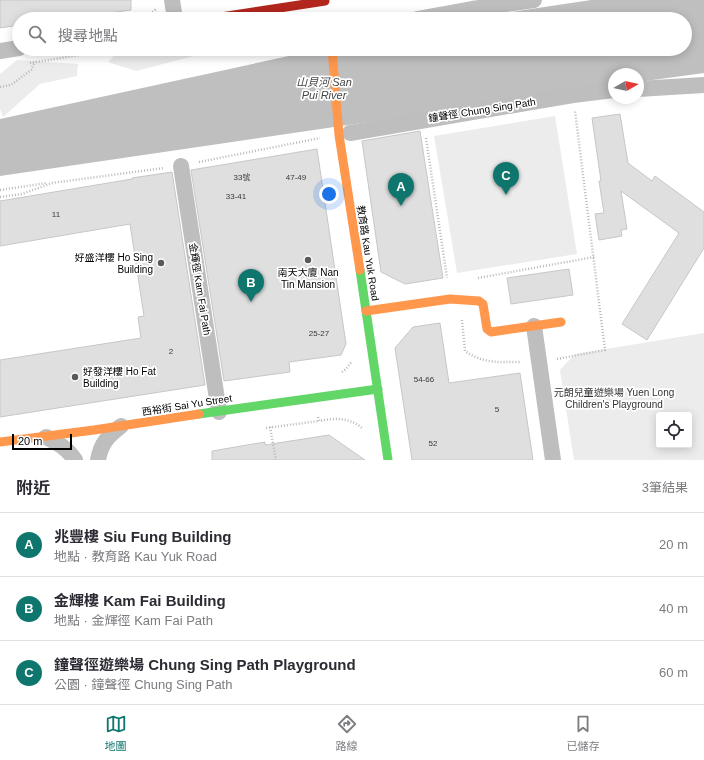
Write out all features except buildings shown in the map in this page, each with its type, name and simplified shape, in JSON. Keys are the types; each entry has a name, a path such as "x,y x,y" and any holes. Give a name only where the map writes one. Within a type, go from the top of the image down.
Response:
{"street":[{"path":"172,0 174,12"},
{"path":"456,12 534,0"},
{"path":"259,12 325,3"},
{"path":"0,51 12,49"},
{"name":"教育路 Kau Yuk Road","path":"333,56 344,128 340,141 388,460"},
{"path":"644,88 704,85"},
{"name":"鐘聲徑 Chung Sing Path","path":"344,128 423,120 573,95 608,91"},
{"name":"金輝徑 Kam Fai Path","path":"181,166 219,412"},
{"path":"366,311 450,299 480,301 483,304 487,329 490,332 561,322"},
{"path":"534,326 553,460"},
{"name":"西裕街 Sai Yu Street","path":"0,442 46,437 378,389"},
{"path":"98,460 103,444 111,434 122,426"},
{"path":"46,437 60,444 75,460"}],"path":[{"path":"153,12 158,7"},
{"path":"28,64 72,56"},
{"path":"0,87 11,85 31,70 35,62"},
{"path":"539,363 605,350 573,95"},
{"path":"423,120 448,285"},
{"path":"0,190 181,166 325,137"},
{"path":"0,197 22,194 52,183"},
{"path":"476,279 594,257"},
{"path":"341,372 346,370 353,360"},
{"path":"316,397 319,421 334,418 347,420 357,424 363,430"},
{"path":"270,427 276,460"}],"green space":[{"path":"114,56 194,56 136,71 108,62"},
{"path":"17,60 78,64 77,76 40,84 3,117 0,109 0,74"},
{"path":"555,116 577,254 457,273 434,136"},
{"name":"元朗兒童遊樂場 Yuen Long Children's Playground","path":"704,333 704,460 574,460 560,370 575,354"}],"water":[{"name":"山貝河 San Pui River","path":"591,0 704,0 704,73 644,81 644,68 608,68 608,87 0,176 0,119 289,56 692,56 692,12 512,12"}],"traffic: fast":[{"path":"360,270 388,460"},
{"path":"199,414 378,389"}],"traffic: slow":[{"path":"333,56 339,135 360,270"},
{"path":"366,311 450,299 479,301 483,304 487,329 491,332 561,322"},
{"path":"0,442 94,430 199,414"}],"traffic: jam":[{"path":"254,12 325,1"}],"place":[{"name":"鐘聲徑遊樂場 Chung Sing Path Playground","path":"506,195"},
{"name":"兆豐樓 Siu Fung Building","path":"401,206"},
{"name":"南天大廈 Nan Tin Mansion","path":"308,260"},
{"name":"好盛洋樓 Ho Sing Building","path":"161,263"},
{"name":"金輝樓 Kam Fai Building","path":"251,302"},
{"name":"好發洋樓 Ho Fat Building","path":"75,377"}]}
